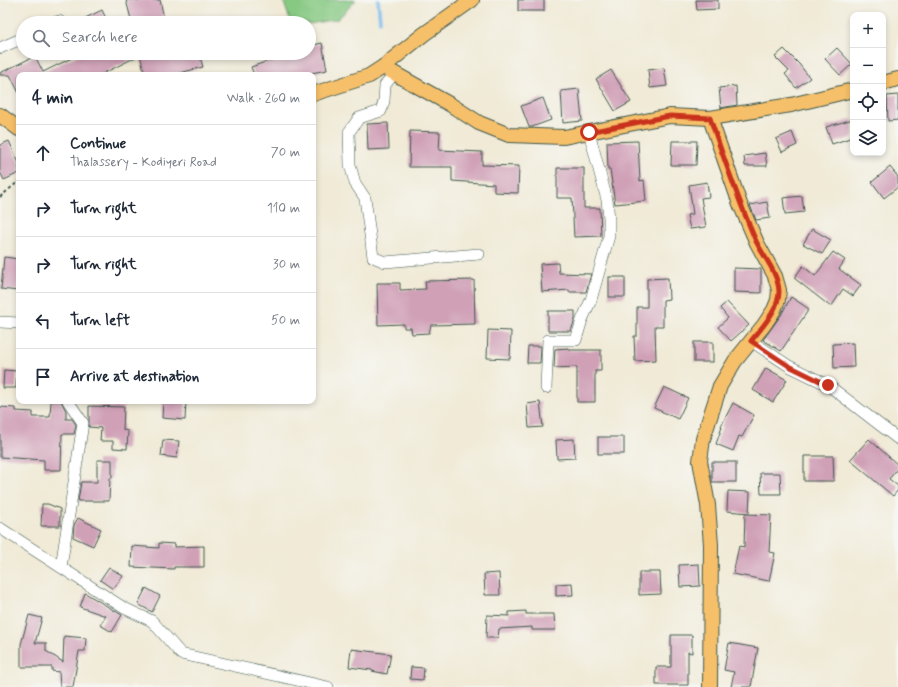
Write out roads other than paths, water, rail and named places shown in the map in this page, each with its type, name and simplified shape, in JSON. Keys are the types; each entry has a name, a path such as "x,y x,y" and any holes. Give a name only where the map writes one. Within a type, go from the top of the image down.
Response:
{"main road":[{"path":"316,93 389,70 424,34 472,0"},
{"path":"389,70 451,105 479,123 509,135 564,137 670,116 710,118 791,105 850,91"},
{"path":"886,82 898,79"},
{"path":"0,115 16,127"},
{"path":"710,118 740,204 757,243 775,276 779,290 778,300 774,310 735,361 720,386 703,439 700,461 708,505 711,545 710,687"}],"street":[{"path":"0,48 16,41"},
{"path":"389,70 385,85 384,101 380,111 359,118 349,132 350,165 355,183 365,198 373,257 385,262 479,254"},
{"path":"546,388 548,340 576,340 582,320 591,300 609,236 609,218 606,200 589,132"},
{"path":"0,322 16,323"},
{"path":"751,341 789,366 828,385 898,439"},
{"path":"61,567 83,423 70,404"},
{"path":"0,528 124,608 152,621 181,654 328,687"}],"waterway":[{"path":"378,0 380,21"}]}
